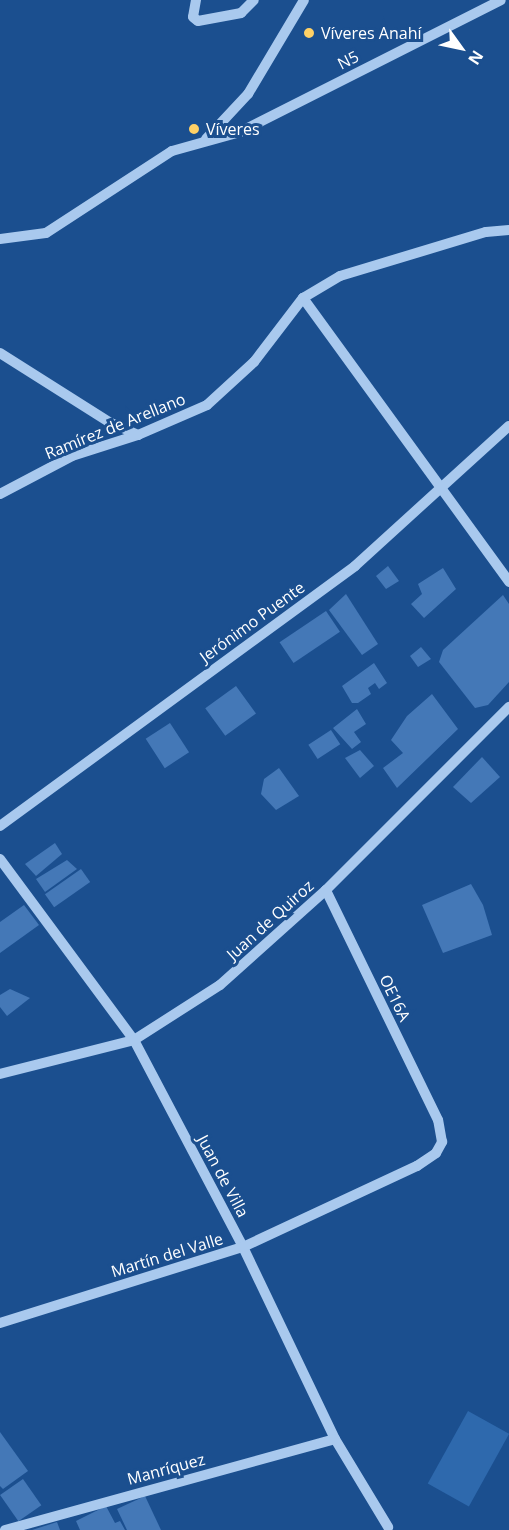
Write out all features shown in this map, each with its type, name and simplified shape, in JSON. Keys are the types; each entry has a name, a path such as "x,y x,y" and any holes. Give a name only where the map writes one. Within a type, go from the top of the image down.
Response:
{"street":[{"path":"196,0 193,17 198,21 241,13 254,0"},
{"path":"206,139 248,94 304,0"},
{"name":"N5","path":"0,239 46,233 134,173 172,151 206,139 240,132 501,0"},
{"name":"Ramírez de Arellano","path":"0,494 72,456 138,435 207,405 254,362 303,298 340,276 486,232 509,230"},
{"path":"303,298 509,582"},
{"path":"0,353 109,422 138,435"},
{"name":"Jerónimo Puente","path":"0,826 355,566 509,426"},
{"name":"Juan de Quiroz","path":"0,1074 134,1040 220,984 326,890 509,707"},
{"name":"Juan de Villa","path":"0,859 134,1040 243,1247 335,1439 388,1527"},
{"name":"OE16A","path":"326,890 438,1120"},
{"name":"Martín del Valle","path":"0,1323 243,1247 417,1166 436,1153 442,1142 438,1120"},
{"name":"Manríquez","path":"5,1530 335,1439"}],"shaded area":[{"path":"468,1411 509,1434 469,1506 428,1484"}],"building":[{"path":"388,566 399,581 386,589 376,576"},
{"path":"443,568 456,589 424,618 411,604 422,594 418,584"},
{"path":"346,594 378,644 362,655 329,610"},
{"path":"503,595 509,604 509,682 488,705 475,708 439,662 443,650"},
{"path":"326,611 340,632 294,663 280,642"},
{"path":"421,647 431,659 418,667 410,656"},
{"path":"374,663 387,683 379,689 375,683 368,688 371,694 358,703 352,703 342,686"},
{"path":"236,686 256,714 225,736 205,708"},
{"path":"432,694 458,729 397,788 383,768 403,753 391,740 407,716"},
{"path":"357,709 366,724 354,732 361,742 352,749 333,728"},
{"path":"170,723 189,752 165,768 146,739"},
{"path":"331,730 340,744 318,759 308,745"},
{"path":"360,750 374,766 360,778 345,758"},
{"path":"482,757 500,777 471,803 453,787"},
{"path":"279,768 299,796 276,810 261,794 264,779"},
{"path":"55,843 62,854 36,876 25,864"},
{"path":"67,860 77,869 45,892 36,879"},
{"path":"81,869 90,882 54,907 45,894"},
{"path":"471,884 483,905 492,935 443,953 422,905"},
{"path":"24,905 39,925 0,953 0,922"},
{"path":"10,989 30,998 7,1016 0,1007 0,995"},
{"path":"0,1432 28,1471 3,1489 0,1486"},
{"path":"23,1479 41,1505 18,1521 0,1495"},
{"path":"145,1496 161,1530 127,1530 117,1509"},
{"path":"106,1506 115,1523 120,1521 125,1530 80,1530 76,1521"},
{"path":"57,1522 60,1530 32,1530"}],"place":[{"name":"Víveres Anahí","path":"309,33"},
{"name":"Víveres","path":"194,129"}]}
